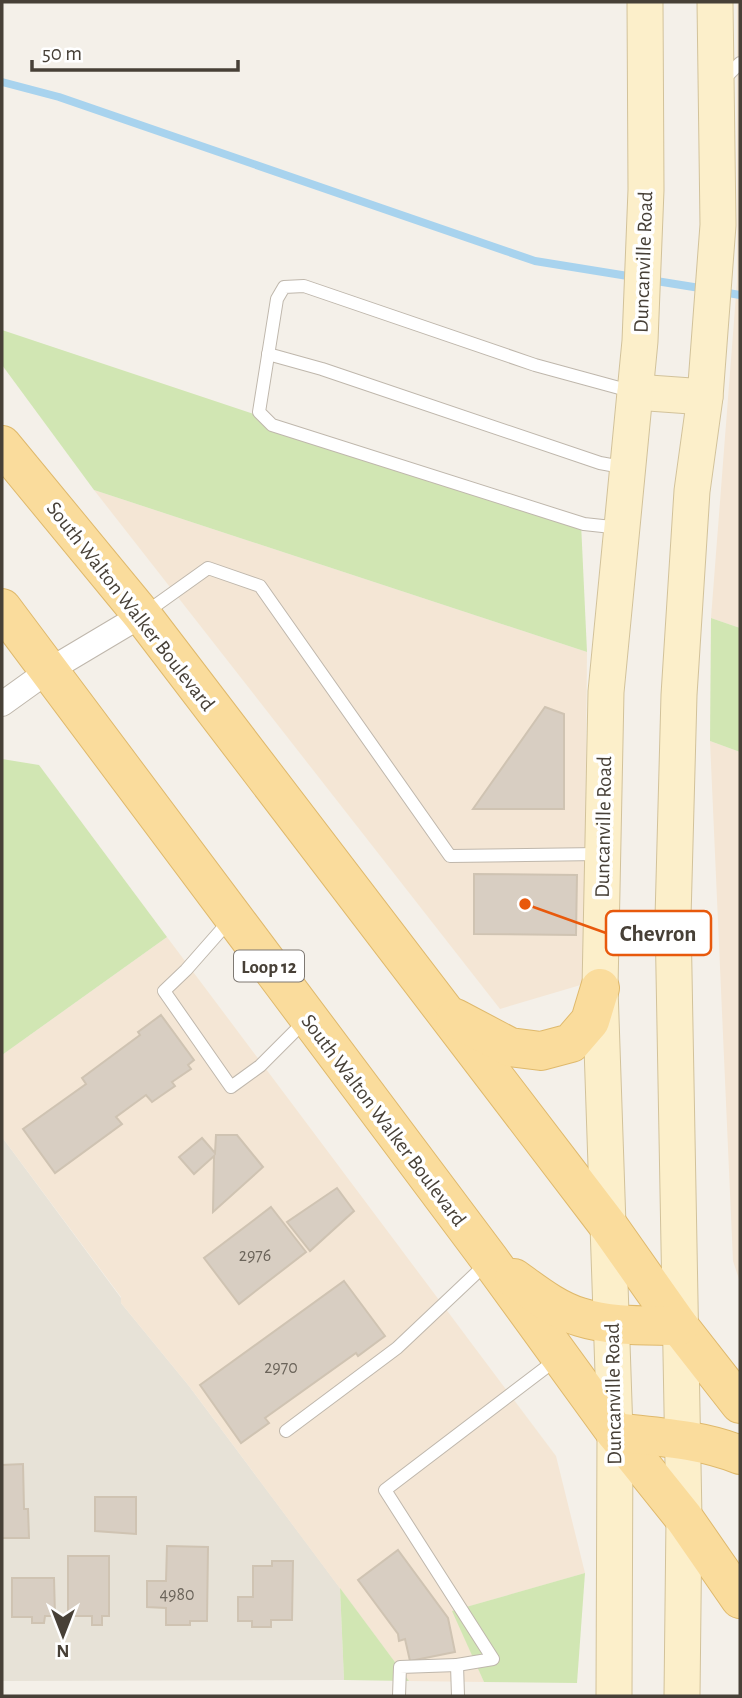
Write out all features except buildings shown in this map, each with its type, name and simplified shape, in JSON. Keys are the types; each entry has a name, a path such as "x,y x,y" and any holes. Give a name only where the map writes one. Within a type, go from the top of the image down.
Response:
{"main road":[{"name":"Duncanville Road","path":"614,1696 615,1432 600,988 606,692 640,341 646,190 645,2"},
{"path":"682,1696 684,1518 673,918 679,695 692,491 706,388 718,225 715,2"},
{"path":"635,392 706,388"},
{"name":"South Walton Walker Boulevard","path":"2,445 142,615 610,1228 679,1326 740,1404"},
{"name":"South Walton Walker Boulevard","path":"2,608 615,1432 684,1518 740,1599"},
{"path":"443,1012 510,1047 541,1051 571,1042 590,1021 600,988"},
{"path":"489,1261 547,1302 579,1317 612,1324 679,1326"},
{"path":"615,1432 682,1440 740,1455"}],"street":[{"path":"2,704 48,671 142,615"}],"lane":[{"path":"716,86 740,63"},
{"path":"622,528 584,524 272,425 259,412 277,299 284,287 304,286 535,365 635,392"},
{"path":"268,354 322,369 600,463 627,468"},
{"path":"142,615 208,568 260,586 450,856 603,854"},
{"path":"232,917 164,991 231,1087 260,1066 308,1018"},
{"path":"286,1431 397,1348 489,1261"},
{"path":"399,1696 400,1667 457,1665 494,1659 385,1490 560,1357"},
{"path":"457,1665 458,1696"}],"shaded area":[{"path":"737,2 740,2 740,628 711,618 737,282"},
{"path":"94,490 587,652 584,984 500,1009"},
{"path":"710,741 740,752 740,1282 733,1261"},
{"path":"167,937 556,1456 585,1573 453,1611 484,1682 409,1681 189,1386 121,1303 121,1297 2,1137 2,1055"},
{"path":"2,1137 121,1298 121,1303 189,1386 340,1588 344,1680 2,1681"}],"green space":[{"path":"2,330 581,523 587,652 94,490 2,365"},
{"path":"711,618 740,628 740,752 710,741"},
{"path":"2,759 39,765 167,937 2,1055"},
{"path":"585,1573 577,1683 484,1682 452,1611"},
{"path":"340,1588 409,1681 344,1680"}],"waterway":[{"path":"2,82 59,97 535,261 634,277"},
{"path":"650,280 706,289"},
{"path":"722,292 740,295"}],"place":[{"name":"Chevron","path":"525,904"}]}
